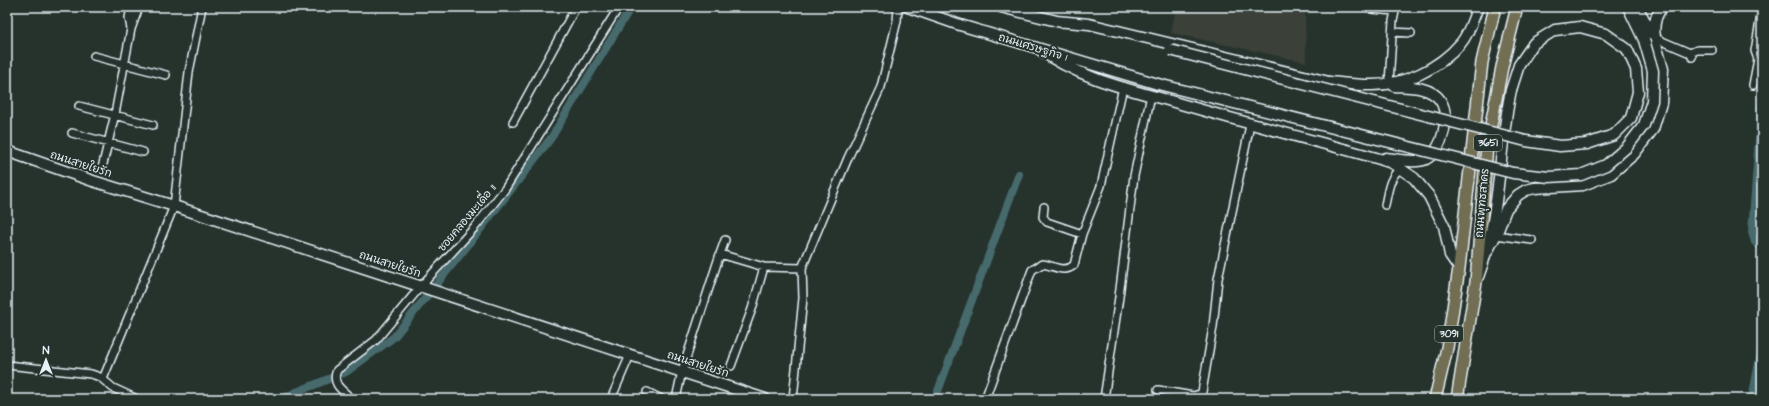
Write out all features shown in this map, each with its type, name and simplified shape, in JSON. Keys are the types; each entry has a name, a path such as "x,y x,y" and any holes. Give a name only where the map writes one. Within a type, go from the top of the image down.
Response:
{"main road":[{"name":"ถนนเศรษฐกิจ 1","path":"908,7 1039,49 1158,84 1513,173 1549,178 1581,175 1606,165 1627,148 1644,125 1652,101 1653,70 1644,40 1628,7"},
{"name":"3091","path":"1001,7 1170,50 1518,139 1560,146 1588,144 1614,135 1631,118 1638,92 1636,69 1627,49 1606,34 1580,27 1555,30 1534,43 1519,66 1510,90 1504,119 1494,212 1487,252 1476,282 1457,399"},
{"path":"1370,86 1398,82 1424,73 1444,59 1462,42 1478,7"},
{"name":"ถนนพุทธสาคร","path":"1459,268 1482,62 1495,7"},
{"name":"ถนนพุทธสาคร","path":"1476,282 1487,146 1502,67 1518,7"},
{"path":"1487,252 1507,208 1526,190 1535,188 1584,185 1611,174 1634,154 1653,130 1661,103 1663,69 1654,37 1637,7"},
{"path":"1655,41 1654,22 1662,7"},
{"path":"1056,21 1089,24 1329,82 1370,86 1413,87 1429,91 1440,100 1444,109 1445,126 1439,145 1426,159 1415,161 1402,160 1362,154"},
{"path":"1039,49 1065,66 1123,87 1250,125 1392,163 1414,178 1429,196 1444,226 1450,255 1459,268"},
{"name":"ถนนสายใยรัก","path":"7,152 765,399"},
{"name":"3091","path":"1435,399 1447,348 1459,268"}],"street":[{"path":"131,7 129,18 131,29"},
{"path":"102,168 109,143 131,29 139,7"},
{"path":"102,378 174,206 189,72 202,7"},
{"path":"513,122 576,7"},
{"name":"ซอยคลองมะเดื่อ 11","path":"352,399 337,386 335,382 335,375 337,370 376,340 421,286 480,222 506,189 619,7"},
{"path":"793,399 803,298 802,268 848,158 881,87 897,21 898,7"},
{"path":"1371,9 1395,9 1389,83"},
{"path":"1753,85 1760,60 1754,51 1762,9"},
{"path":"1392,32 1411,33"},
{"path":"1655,41 1691,55 1698,50 1712,50"},
{"path":"94,56 166,75"},
{"path":"985,399 1032,270 1042,264 1062,269 1071,268 1074,265 1082,234 1102,186 1123,87"},
{"path":"1104,399 1119,297 1134,176 1151,95"},
{"path":"79,106 115,114 153,125"},
{"path":"1158,390 1193,396 1202,392 1213,327 1218,279 1250,125"},
{"path":"72,133 142,152"},
{"path":"1385,205 1394,173 1400,169"},
{"path":"1044,207 1043,217 1047,222 1082,234"},
{"path":"1496,235 1532,240"},
{"path":"676,399 682,371 725,240"},
{"path":"720,254 764,267 802,268"},
{"path":"731,366 754,302 764,267"},
{"path":"611,399 630,355"},
{"path":"7,365 92,374 102,378 113,388 137,399"},
{"path":"647,392 661,399"}],"shaded area":[{"path":"1176,7 1305,7 1306,62 1171,33"}],"waterway":[{"path":"283,399 346,372 394,337 551,138 631,7"},
{"path":"1762,98 1752,232 1755,242 1762,247"},
{"path":"935,399 1019,174"},
{"path":"1752,399 1762,347"}]}
